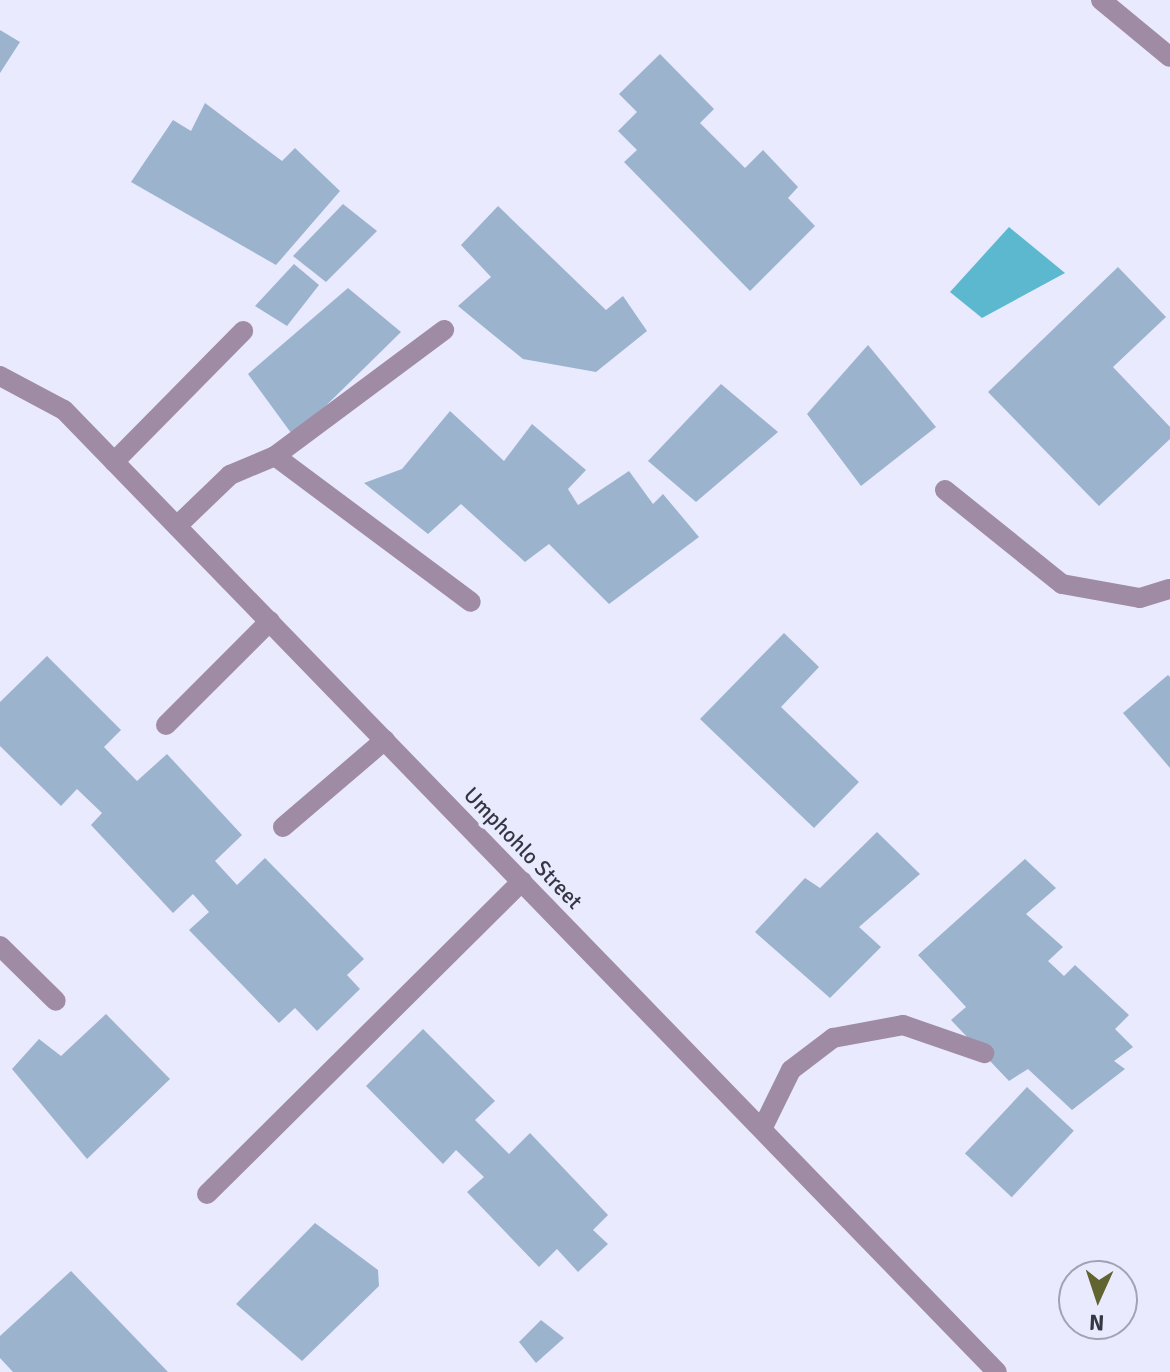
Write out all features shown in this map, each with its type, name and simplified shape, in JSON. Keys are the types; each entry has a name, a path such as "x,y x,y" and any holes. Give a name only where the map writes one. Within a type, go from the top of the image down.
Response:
{"street":[{"path":"1101,0 1170,57"},
{"path":"177,526 230,475 275,456 444,330"},
{"path":"114,462 243,331"},
{"name":"Umphohlo Street","path":"0,376 64,410 996,1372"},
{"path":"275,456 471,602"},
{"path":"945,490 1062,584 1140,598 1170,589"},
{"path":"166,725 270,621"},
{"path":"283,827 385,740"},
{"path":"207,1194 522,881"},
{"path":"0,946 56,1001"},
{"path":"762,1129 791,1070 833,1038 903,1025 984,1053"}],"water":[{"path":"1009,227 1065,273 982,318 950,292"}],"building":[{"path":"0,30 20,42 0,73"},
{"path":"660,54 714,109 700,123 745,168 763,150 798,187 788,198 815,226 750,291 624,162 637,150 618,131 637,112 619,94"},
{"path":"205,103 282,161 295,148 340,191 276,265 131,182 173,120 191,131"},
{"path":"343,204 377,231 326,282 293,256"},
{"path":"498,206 606,310 623,296 647,331 596,372 523,359 458,306 491,277 461,245"},
{"path":"294,264 319,285 287,326 255,306"},
{"path":"1118,267 1166,317 1113,367 1170,427 1170,439 1099,506 988,392"},
{"path":"348,288 401,332 294,437 248,374"},
{"path":"868,345 936,427 861,486 807,414"},
{"path":"721,384 778,432 696,502 648,461"},
{"path":"450,411 504,461 532,424 586,470 568,489 578,505 629,471 653,504 663,494 699,537 609,604 549,544 525,562 461,504 428,534 364,483 402,469"},
{"path":"784,633 819,667 781,707 859,782 814,828 700,719"},
{"path":"47,656 121,730 104,747 137,781 167,754 242,835 215,861 237,885 265,858 364,959 347,975 360,989 317,1031 295,1008 279,1023 189,930 209,912 193,894 173,913 91,825 102,813 77,789 61,806 0,746 0,702"},
{"path":"1168,675 1170,677 1170,768 1123,713"},
{"path":"877,832 920,874 859,927 881,947 830,998 755,932 805,878 820,888"},
{"path":"1025,859 1056,888 1026,914 1063,947 1048,961 1064,976 1075,965 1129,1015 1115,1029 1133,1047 1114,1061 1125,1069 1072,1110 1028,1069 1009,1081 951,1020 966,1007 918,955"},
{"path":"106,1014 170,1079 87,1159 12,1069 39,1039 61,1056"},
{"path":"423,1029 495,1101 475,1120 509,1154 530,1133 608,1215 593,1230 608,1244 578,1272 557,1249 539,1267 467,1192 484,1177 456,1150 443,1164 366,1086"},
{"path":"1027,1087 1074,1131 1012,1197 965,1154"},
{"path":"315,1223 378,1270 379,1286 302,1361 236,1304"},
{"path":"71,1271 168,1372 13,1372 0,1358 0,1336"},
{"path":"541,1320 564,1338 536,1363 519,1342"}]}
